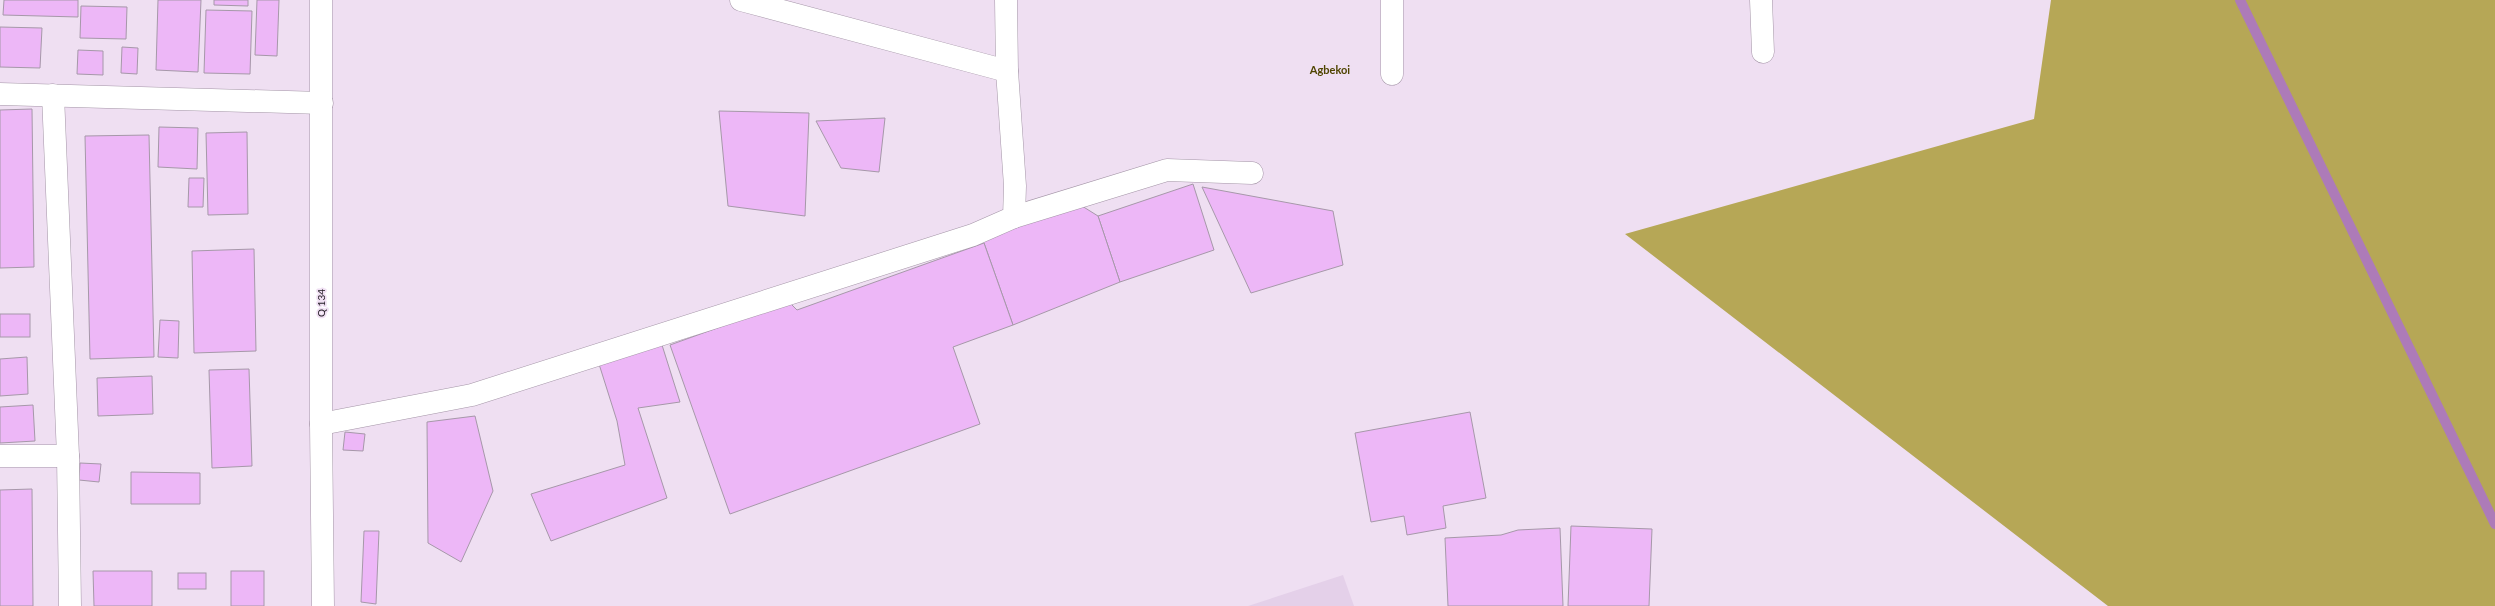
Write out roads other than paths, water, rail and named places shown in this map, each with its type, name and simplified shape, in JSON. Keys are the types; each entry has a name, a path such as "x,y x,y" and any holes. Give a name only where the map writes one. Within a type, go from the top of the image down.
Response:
{"street":[{"name":"Q 134","path":"321,0 321,424 323,606"},
{"path":"742,0 1007,71"},
{"path":"1006,0 1007,71 1015,186 1014,217"},
{"path":"1392,0 1392,74"},
{"path":"1761,0 1763,52"},
{"path":"0,94 322,103"},
{"path":"53,95 68,456 70,606"},
{"path":"321,424 472,395 972,234 1014,217 1167,170 1252,173"},
{"path":"0,456 68,456"}],"waterway":[{"path":"2240,0 2495,524"}],"district":[{"name":"Agbekoi","path":"1330,69"}]}
